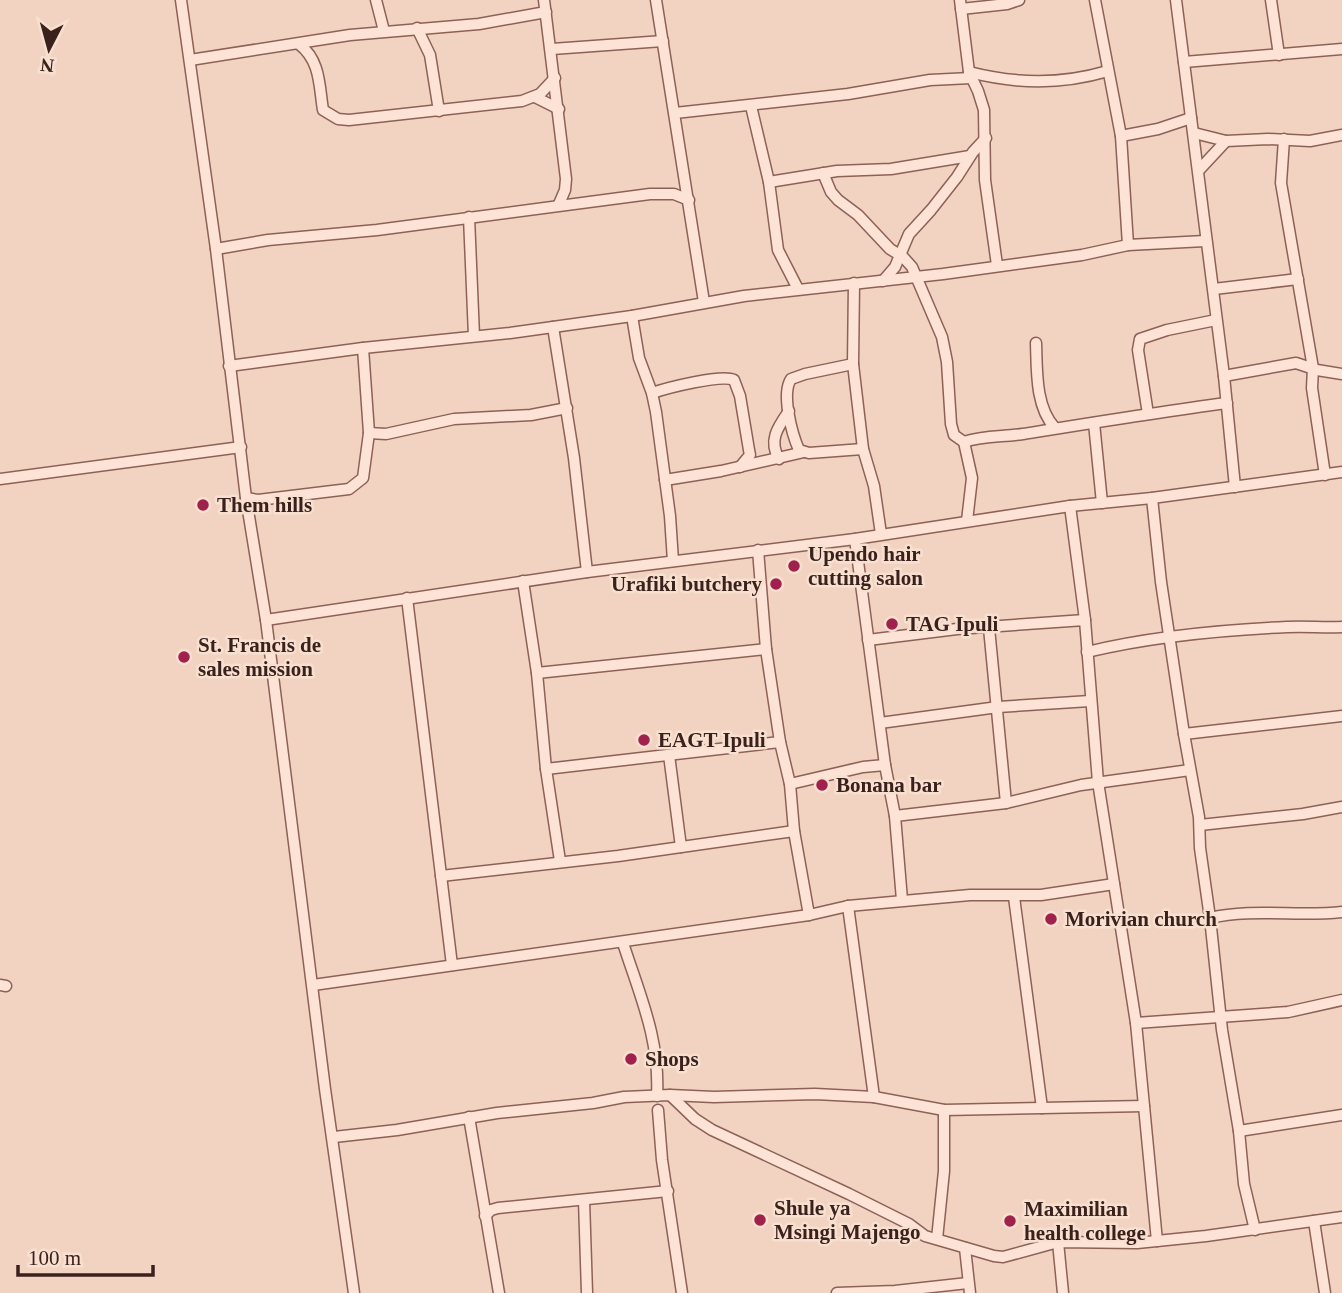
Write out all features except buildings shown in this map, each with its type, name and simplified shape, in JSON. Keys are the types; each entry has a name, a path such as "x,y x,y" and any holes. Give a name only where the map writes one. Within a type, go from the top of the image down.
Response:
{"street":[{"path":"181,0 354,1293"},
{"path":"376,0 384,32"},
{"path":"544,0 567,184 581,202"},
{"path":"656,0 704,302"},
{"path":"997,265 985,180 984,110 970,75 960,4 1007,4 1019,0"},
{"path":"1094,0 1121,136 1128,245"},
{"path":"1176,0 1199,170 1205,241 1214,289 1235,487"},
{"path":"1271,0 1279,55"},
{"path":"190,60 416,28 480,24 546,12"},
{"path":"416,28 430,55 439,111"},
{"path":"552,49 663,41"},
{"path":"299,44 313,59 317,69 323,110 338,119 365,120 522,101 535,97 555,78"},
{"path":"1184,62 1342,50"},
{"path":"675,113 848,94 970,75 1028,83 1076,79 1108,71"},
{"path":"535,97 559,109"},
{"path":"751,106 769,182 778,250 798,289"},
{"path":"1121,136 1157,129 1191,118"},
{"path":"1194,132 1226,141 1310,141 1342,135"},
{"path":"883,281 901,255 909,234 986,138"},
{"path":"1284,139 1281,183 1313,368 1312,388 1325,475"},
{"path":"1199,170 1226,141"},
{"path":"769,182 823,173 891,169 970,156"},
{"path":"823,173 831,192 838,200 876,231 890,249 901,255 912,267 942,337 947,362 951,424 954,435 964,442 972,478 967,521"},
{"path":"559,204 567,184"},
{"path":"216,249 268,240 377,230 559,204 665,193 689,200"},
{"path":"469,217 474,337"},
{"path":"229,366 554,327 704,302 798,289 915,278 1082,255 1128,245 1205,241"},
{"path":"1214,289 1298,279"},
{"path":"854,284 853,365 863,449 874,486 881,534"},
{"path":"632,316 639,358 652,393 670,516 673,561"},
{"path":"1147,414 1138,350 1140,339 1167,330 1216,320"},
{"path":"554,327 587,572"},
{"path":"1036,342 1041,401 1055,428"},
{"path":"246,498 258,500 349,489 363,478 369,433 363,348"},
{"path":"1224,376 1296,363 1342,374"},
{"path":"804,452 797,447 789,411 788,386 792,379 805,374 853,365"},
{"path":"652,393 716,378 729,377 734,380 744,413 750,455 740,467"},
{"path":"964,442 1227,403"},
{"path":"369,433 386,434 454,419 531,415 566,408"},
{"path":"779,459 773,438 789,411"},
{"path":"1094,423 1102,503"},
{"path":"0,479 241,447"},
{"path":"665,480 804,452 863,449"},
{"path":"266,620 587,572 855,539 1070,506 1152,498 1342,472"},
{"path":"1152,498 1161,582 1200,825 1200,848 1244,1184 1255,1230"},
{"path":"1070,506 1085,620 1098,782 1136,1023 1157,1241"},
{"path":"855,539 895,816 902,900"},
{"path":"758,550 766,649 780,742 790,784 794,831 809,915"},
{"path":"523,581 560,861"},
{"path":"407,597 452,965"},
{"path":"868,640 957,629 1085,620"},
{"path":"1087,652 1170,636 1276,628 1342,627"},
{"path":"989,628 1006,803"},
{"path":"537,673 766,649"},
{"path":"880,723 998,707 1090,701"},
{"path":"1184,734 1342,716"},
{"path":"546,769 780,742"},
{"path":"669,755 681,847"},
{"path":"790,784 863,766 886,765"},
{"path":"895,816 1006,803 1098,782 1190,770"},
{"path":"1200,825 1342,807"},
{"path":"441,876 618,856 794,831"},
{"path":"313,985 623,943 809,915 848,906 970,895 1014,897 1114,884"},
{"path":"1014,897 1042,1108"},
{"path":"848,906 874,1097"},
{"path":"1210,918 1237,913 1265,915 1342,912"},
{"path":"623,943 653,1031 657,1096"},
{"path":"1136,1023 1288,1012 1342,1000"},
{"path":"334,1137 624,1097 670,1095 714,1097 815,1094 874,1097 944,1110 1144,1106"},
{"path":"670,1095 695,1119 712,1130 849,1194 909,1224 925,1236 1003,1257 1058,1242 1157,1241 1342,1217"},
{"path":"659,1110 662,1160 682,1293"},
{"path":"937,1239 944,1171 944,1110"},
{"path":"1239,1131 1342,1115"},
{"path":"469,1117 499,1293"},
{"path":"485,1216 498,1208 668,1191"},
{"path":"482,1199 498,1208"},
{"path":"584,1199 587,1293"},
{"path":"1314,1221 1325,1293"},
{"path":"1058,1242 1063,1293"},
{"path":"836,1293 969,1288 965,1248"}],"place":[{"name":"Them hills","path":"203,505"},
{"name":"Upendo hair cutting salon","path":"794,566"},
{"name":"Urafiki butchery","path":"776,584"},
{"name":"TAG Ipuli","path":"892,624"},
{"name":"St. Francis de sales mission","path":"184,657"},
{"name":"EAGT Ipuli","path":"644,740"},
{"name":"Bonana bar","path":"822,785"},
{"name":"Morivian church","path":"1051,919"},
{"name":"Shops","path":"631,1059"},
{"name":"Shule ya Msingi Majengo","path":"760,1220"},
{"name":"Maximilian health college","path":"1010,1221"}]}
